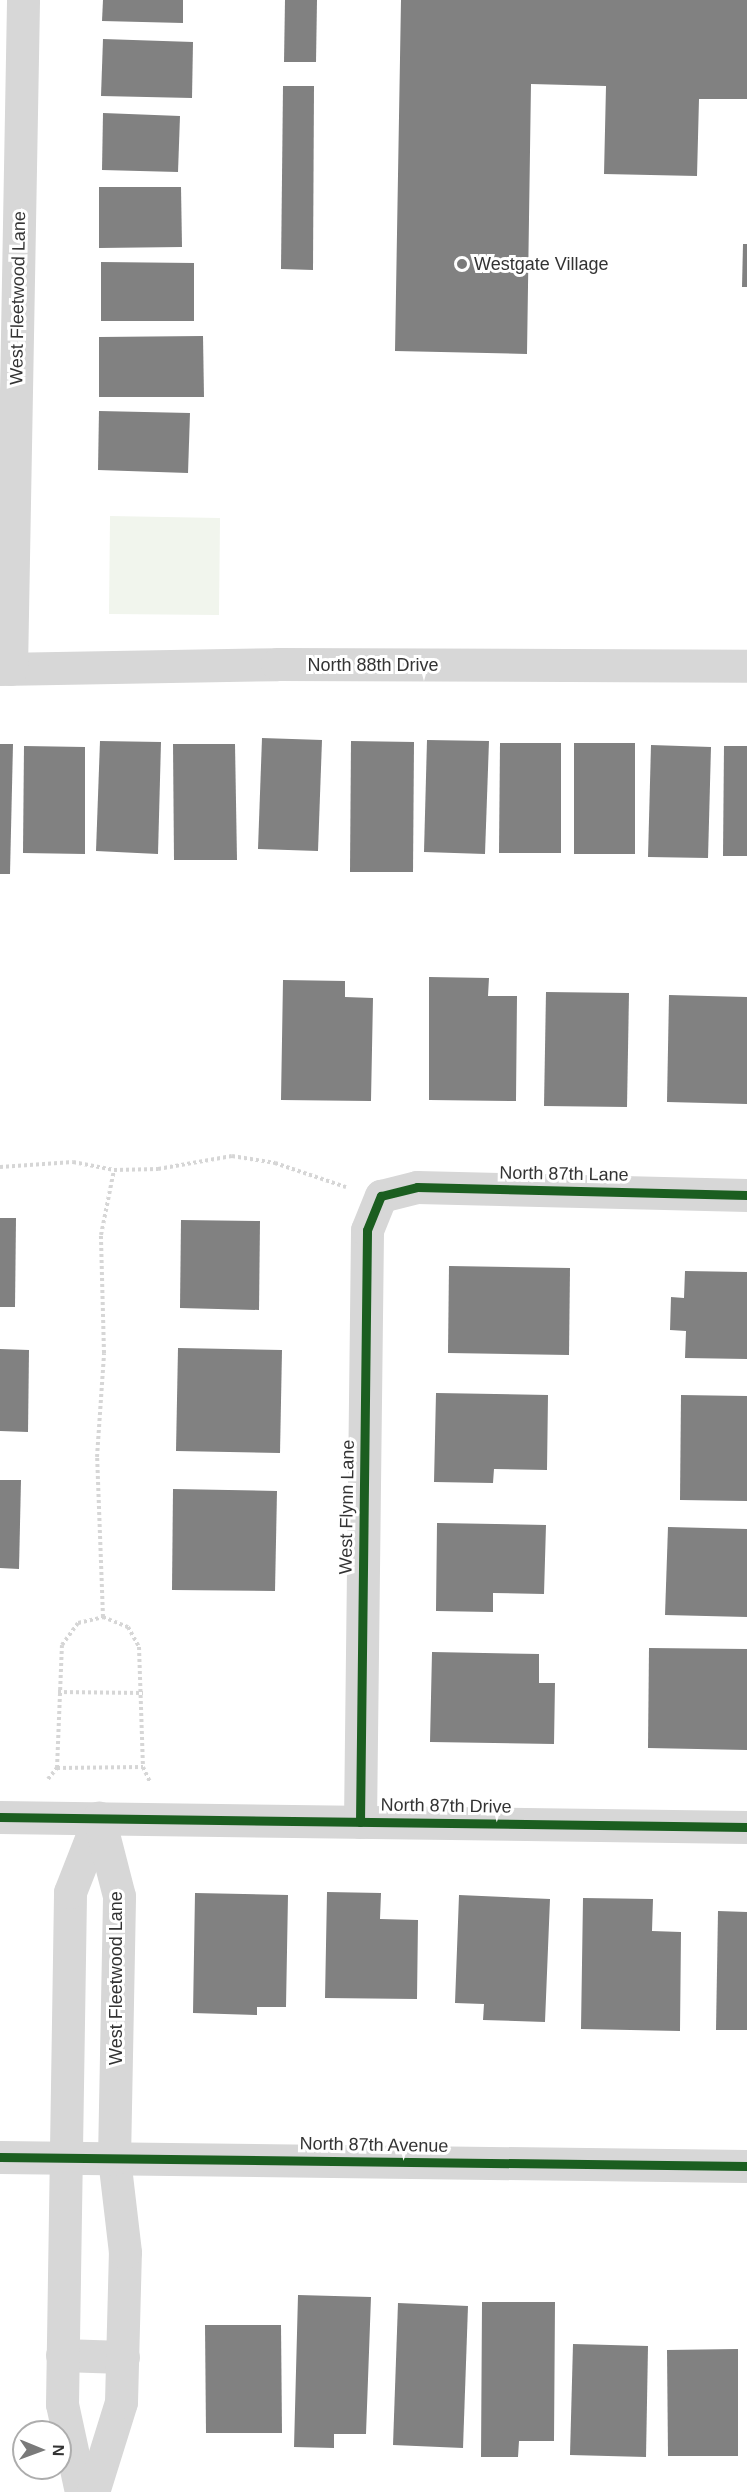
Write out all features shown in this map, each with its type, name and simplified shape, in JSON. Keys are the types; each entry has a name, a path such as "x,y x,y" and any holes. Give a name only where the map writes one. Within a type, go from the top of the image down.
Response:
{"street":[{"name":"West Fleetwood Lane","path":"5,669 23,0"},
{"name":"North 88th Drive","path":"5,669 277,664 747,666"},
{"name":"North 87th Lane","path":"381,1196 417,1187 747,1195"},
{"name":"West Flynn Lane","path":"360,1822 367,1230 381,1196"},
{"name":"North 87th Drive","path":"0,1817 747,1827"},
{"name":"West Fleetwood Lane","path":"93,2492 121,2402 125,2252 114,2159 119,1896 99,1818"},
{"path":"81,2492 62,2404 70,1892 99,1818"},
{"name":"North 87th Avenue","path":"0,2157 747,2166"},
{"path":"62,2355 123,2357"}],"path":[{"path":"0,1167 73,1162 114,1170 158,1169 232,1156 275,1163 381,1196"},
{"path":"103,1617 97,1457 104,1353 100,1235 114,1170"},
{"path":"46,1818 48,1780 57,1767 58,1692 62,1645 68,1632 78,1623 103,1617 128,1627 136,1635 142,1665 143,1767 149,1776 152,1819"},
{"path":"58,1692 143,1693"},
{"path":"57,1767 143,1767"}],"shaded area":[{"path":"110,516 220,518 219,615 109,614"}],"building":[{"path":"103,0 183,0 183,23 102,21"},
{"path":"285,0 317,0 316,62 284,62"},
{"name":"Westgate Village","path":"401,0 747,0 747,99 699,99 697,176 604,174 606,86 531,84 527,354 395,351"},
{"path":"103,39 193,42 192,98 101,96"},
{"path":"283,86 314,86 313,270 281,269"},
{"path":"103,113 180,116 178,172 102,170"},
{"path":"99,187 181,187 182,247 99,248"},
{"path":"743,244 747,244 747,287 742,287"},
{"path":"101,262 194,263 194,321 101,321"},
{"path":"203,336 204,397 99,397 99,337"},
{"path":"99,411 190,413 188,473 98,470"},
{"path":"262,738 322,740 318,851 258,849"},
{"path":"427,740 489,741 485,854 424,852"},
{"path":"100,741 161,742 158,854 96,851"},
{"path":"351,741 414,742 413,872 350,872"},
{"path":"500,743 561,743 561,853 499,853"},
{"path":"574,743 635,743 635,854 574,854"},
{"path":"0,744 13,744 10,874 0,874"},
{"path":"173,744 235,744 237,860 174,860"},
{"path":"651,745 711,747 708,858 648,857"},
{"path":"24,746 85,747 85,854 23,853"},
{"path":"724,746 747,746 747,856 723,856"},
{"path":"429,977 489,978 488,996 517,996 516,1101 429,1100"},
{"path":"283,980 345,981 345,997 373,998 371,1101 281,1100"},
{"path":"546,992 629,993 627,1107 544,1106"},
{"path":"669,995 747,997 747,1104 667,1102"},
{"path":"0,1218 16,1218 15,1307 0,1307"},
{"path":"181,1220 260,1221 259,1310 180,1308"},
{"path":"449,1266 570,1268 569,1355 448,1353"},
{"path":"685,1271 747,1272 747,1359 685,1358 686,1331 670,1330 671,1297 684,1298"},
{"path":"178,1348 282,1350 280,1453 176,1451"},
{"path":"0,1349 29,1350 28,1432 0,1431"},
{"path":"436,1393 548,1395 547,1470 494,1469 493,1483 434,1482"},
{"path":"681,1395 747,1396 747,1501 680,1500"},
{"path":"0,1480 21,1480 19,1569 0,1568"},
{"path":"173,1489 277,1491 275,1591 172,1590"},
{"path":"437,1523 546,1525 544,1594 493,1593 493,1612 436,1611"},
{"path":"668,1527 747,1529 747,1617 665,1615"},
{"path":"649,1648 747,1649 747,1750 648,1748"},
{"path":"432,1652 539,1654 539,1683 555,1683 554,1744 430,1742"},
{"path":"327,1892 381,1893 380,1919 418,1920 417,1999 325,1998"},
{"path":"195,1893 288,1895 286,2007 257,2007 257,2015 193,2013"},
{"path":"459,1895 550,1899 545,2022 483,2020 484,2004 455,2003"},
{"path":"583,1898 653,1899 652,1931 681,1932 680,2031 581,2029"},
{"path":"718,1911 747,1912 747,2030 716,2030"},
{"path":"298,2295 371,2297 366,2434 334,2434 334,2448 294,2447"},
{"path":"482,2302 555,2302 554,2441 519,2441 518,2457 481,2457"},
{"path":"398,2303 468,2306 463,2448 393,2445"},
{"path":"205,2325 281,2325 282,2433 206,2433"},
{"path":"573,2344 648,2346 646,2457 570,2455"},
{"path":"738,2349 738,2456 668,2456 667,2350"}],"cycle path":[{"path":"360,1822 367,1230 381,1196 417,1187 747,1195"},
{"path":"0,1817 747,1827"},
{"path":"0,2157 747,2166"}],"place":[{"name":"Westgate Village","path":"462,264"}]}
